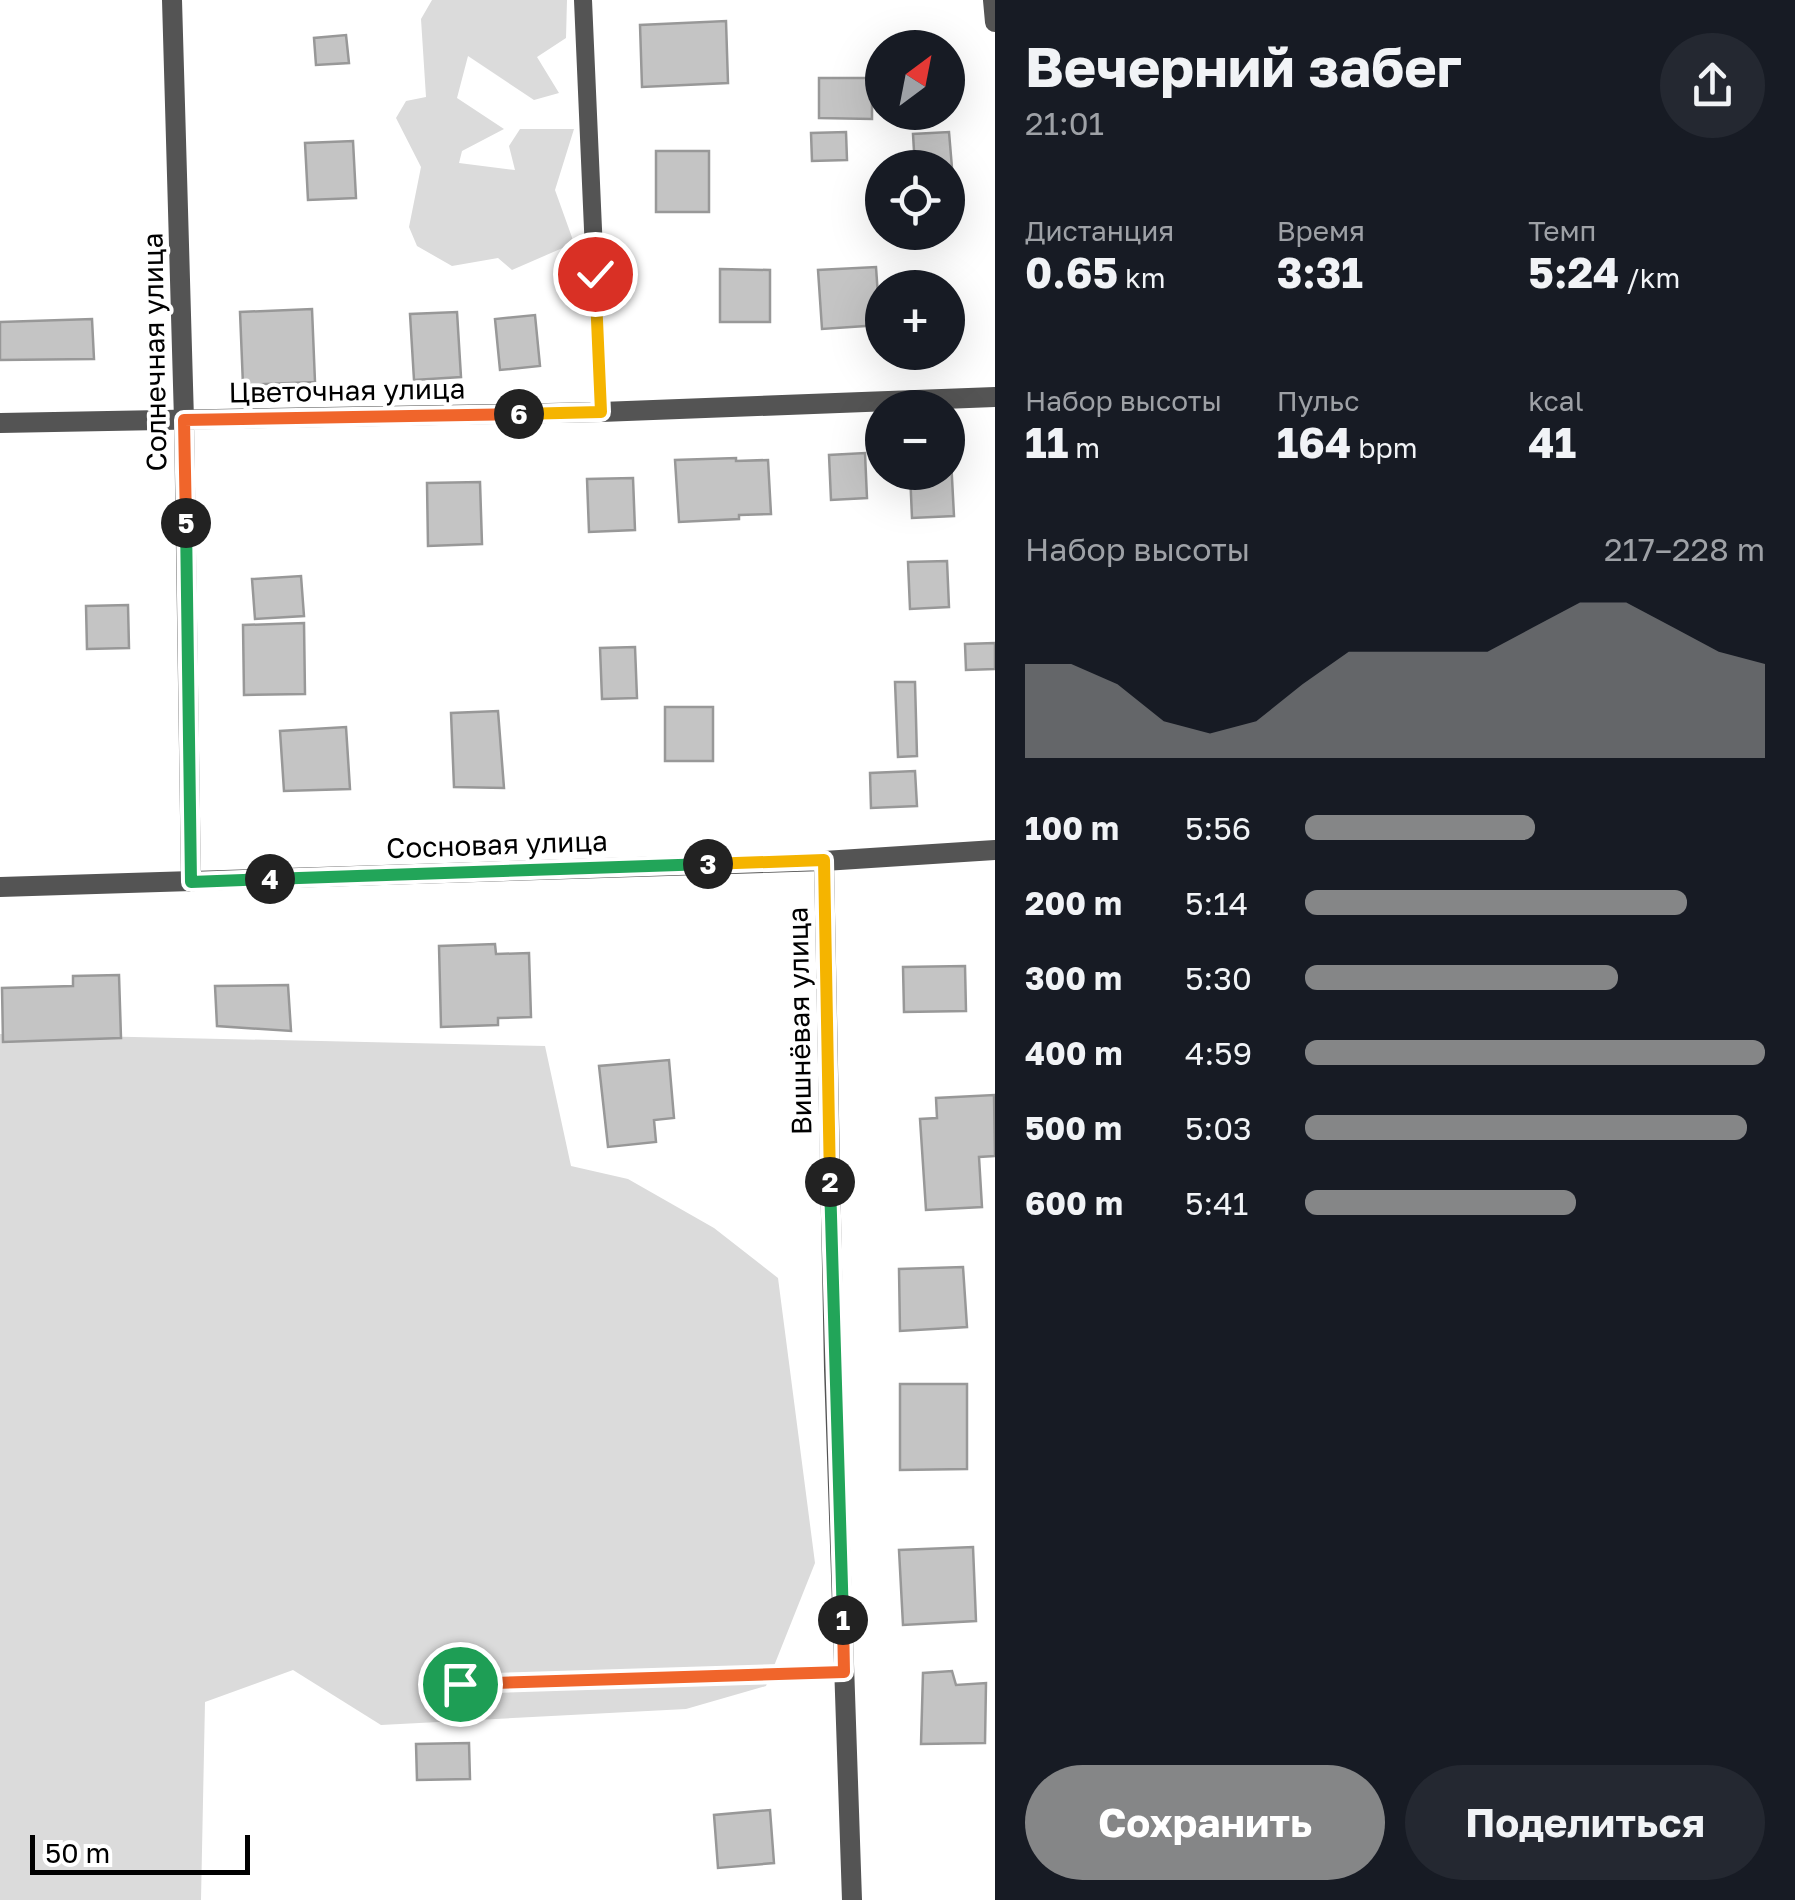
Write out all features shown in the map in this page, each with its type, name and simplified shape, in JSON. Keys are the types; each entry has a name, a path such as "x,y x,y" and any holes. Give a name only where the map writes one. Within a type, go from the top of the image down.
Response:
{"street":[{"name":"Солнечная улица","path":"172,0 191,882"},
{"path":"994,0 995,22"},
{"name":"Цветочная улица","path":"0,424 601,412 995,397"},
{"name":"Сосновая улица","path":"0,887 824,860 995,850"},
{"name":"Вишнёвая улица","path":"824,860 852,1900"}],"lane":[{"path":"583,0 601,412"},
{"path":"460,1684 844,1672"}],"shaded area":[{"path":"432,0 567,0 566,38 537,57 559,93 534,100 468,56 457,98 504,129 462,151 459,163 515,170 509,146 520,129 574,129 555,190 574,243 512,270 498,258 452,266 417,246 409,227 421,167 396,118 406,101 426,97 421,19"},
{"path":"0,1034 545,1046 571,1166 628,1179 714,1228 778,1278 815,1563 766,1686 686,1709 381,1725 293,1670 205,1702 201,1900 0,1900"}],"building":[{"path":"726,21 728,83 642,87 640,25"},
{"path":"346,35 349,63 316,65 314,38"},
{"path":"819,78 865,78 865,119 819,118"},
{"path":"846,132 847,160 812,161 811,133"},
{"path":"949,132 950,150 914,150 913,134"},
{"path":"353,141 356,198 308,200 305,143"},
{"path":"656,151 709,151 709,212 656,212"},
{"path":"876,267 865,270 865,326 822,329 818,270"},
{"path":"720,269 770,270 770,322 720,322"},
{"path":"312,309 315,382 243,385 240,312"},
{"path":"457,312 461,377 414,380 410,314"},
{"path":"535,315 540,366 500,370 495,319"},
{"path":"92,319 94,359 0,360 0,322"},
{"path":"865,453 867,498 831,500 829,455"},
{"path":"675,460 768,460 771,514 679,522"},
{"path":"633,478 635,530 589,532 587,479"},
{"path":"480,482 482,544 428,546 427,483"},
{"path":"911,490 953,490 954,516 912,518"},
{"path":"947,561 949,607 910,609 908,562"},
{"path":"301,576 304,616 255,619 252,579"},
{"path":"128,605 129,648 87,649 86,606"},
{"path":"304,623 305,694 244,695 243,625"},
{"path":"995,643 995,669 966,670 965,644"},
{"path":"635,647 637,698 602,699 600,648"},
{"path":"895,682 915,682 917,756 898,757"},
{"path":"665,707 713,707 713,761 665,761"},
{"path":"498,711 504,788 454,787 451,713"},
{"path":"346,727 350,789 284,791 280,731"},
{"path":"915,771 917,806 871,808 870,773"},
{"path":"495,944 496,954 529,953 531,1017 498,1018 498,1025 441,1027 439,946"},
{"path":"965,966 966,1011 904,1012 903,967"},
{"path":"119,975 121,1038 3,1042 2,988 73,986 73,976"},
{"path":"288,985 291,1031 217,1026 215,986"},
{"path":"669,1060 674,1118 654,1120 656,1142 608,1147 599,1066"},
{"path":"994,1095 995,1156 979,1157 982,1207 926,1210 920,1119 937,1118 936,1098"},
{"path":"963,1267 967,1327 900,1331 899,1269"},
{"path":"900,1384 967,1384 967,1469 900,1470"},
{"path":"973,1547 976,1621 903,1625 899,1550"},
{"path":"952,1671 956,1685 986,1683 985,1743 921,1744 923,1673"},
{"path":"469,1743 470,1779 417,1780 416,1744"},
{"path":"770,1810 774,1863 718,1868 714,1815"}],"route":[{"path":"460,1684 844,1672 824,860 191,882 184,420 601,412 595,274"}]}
